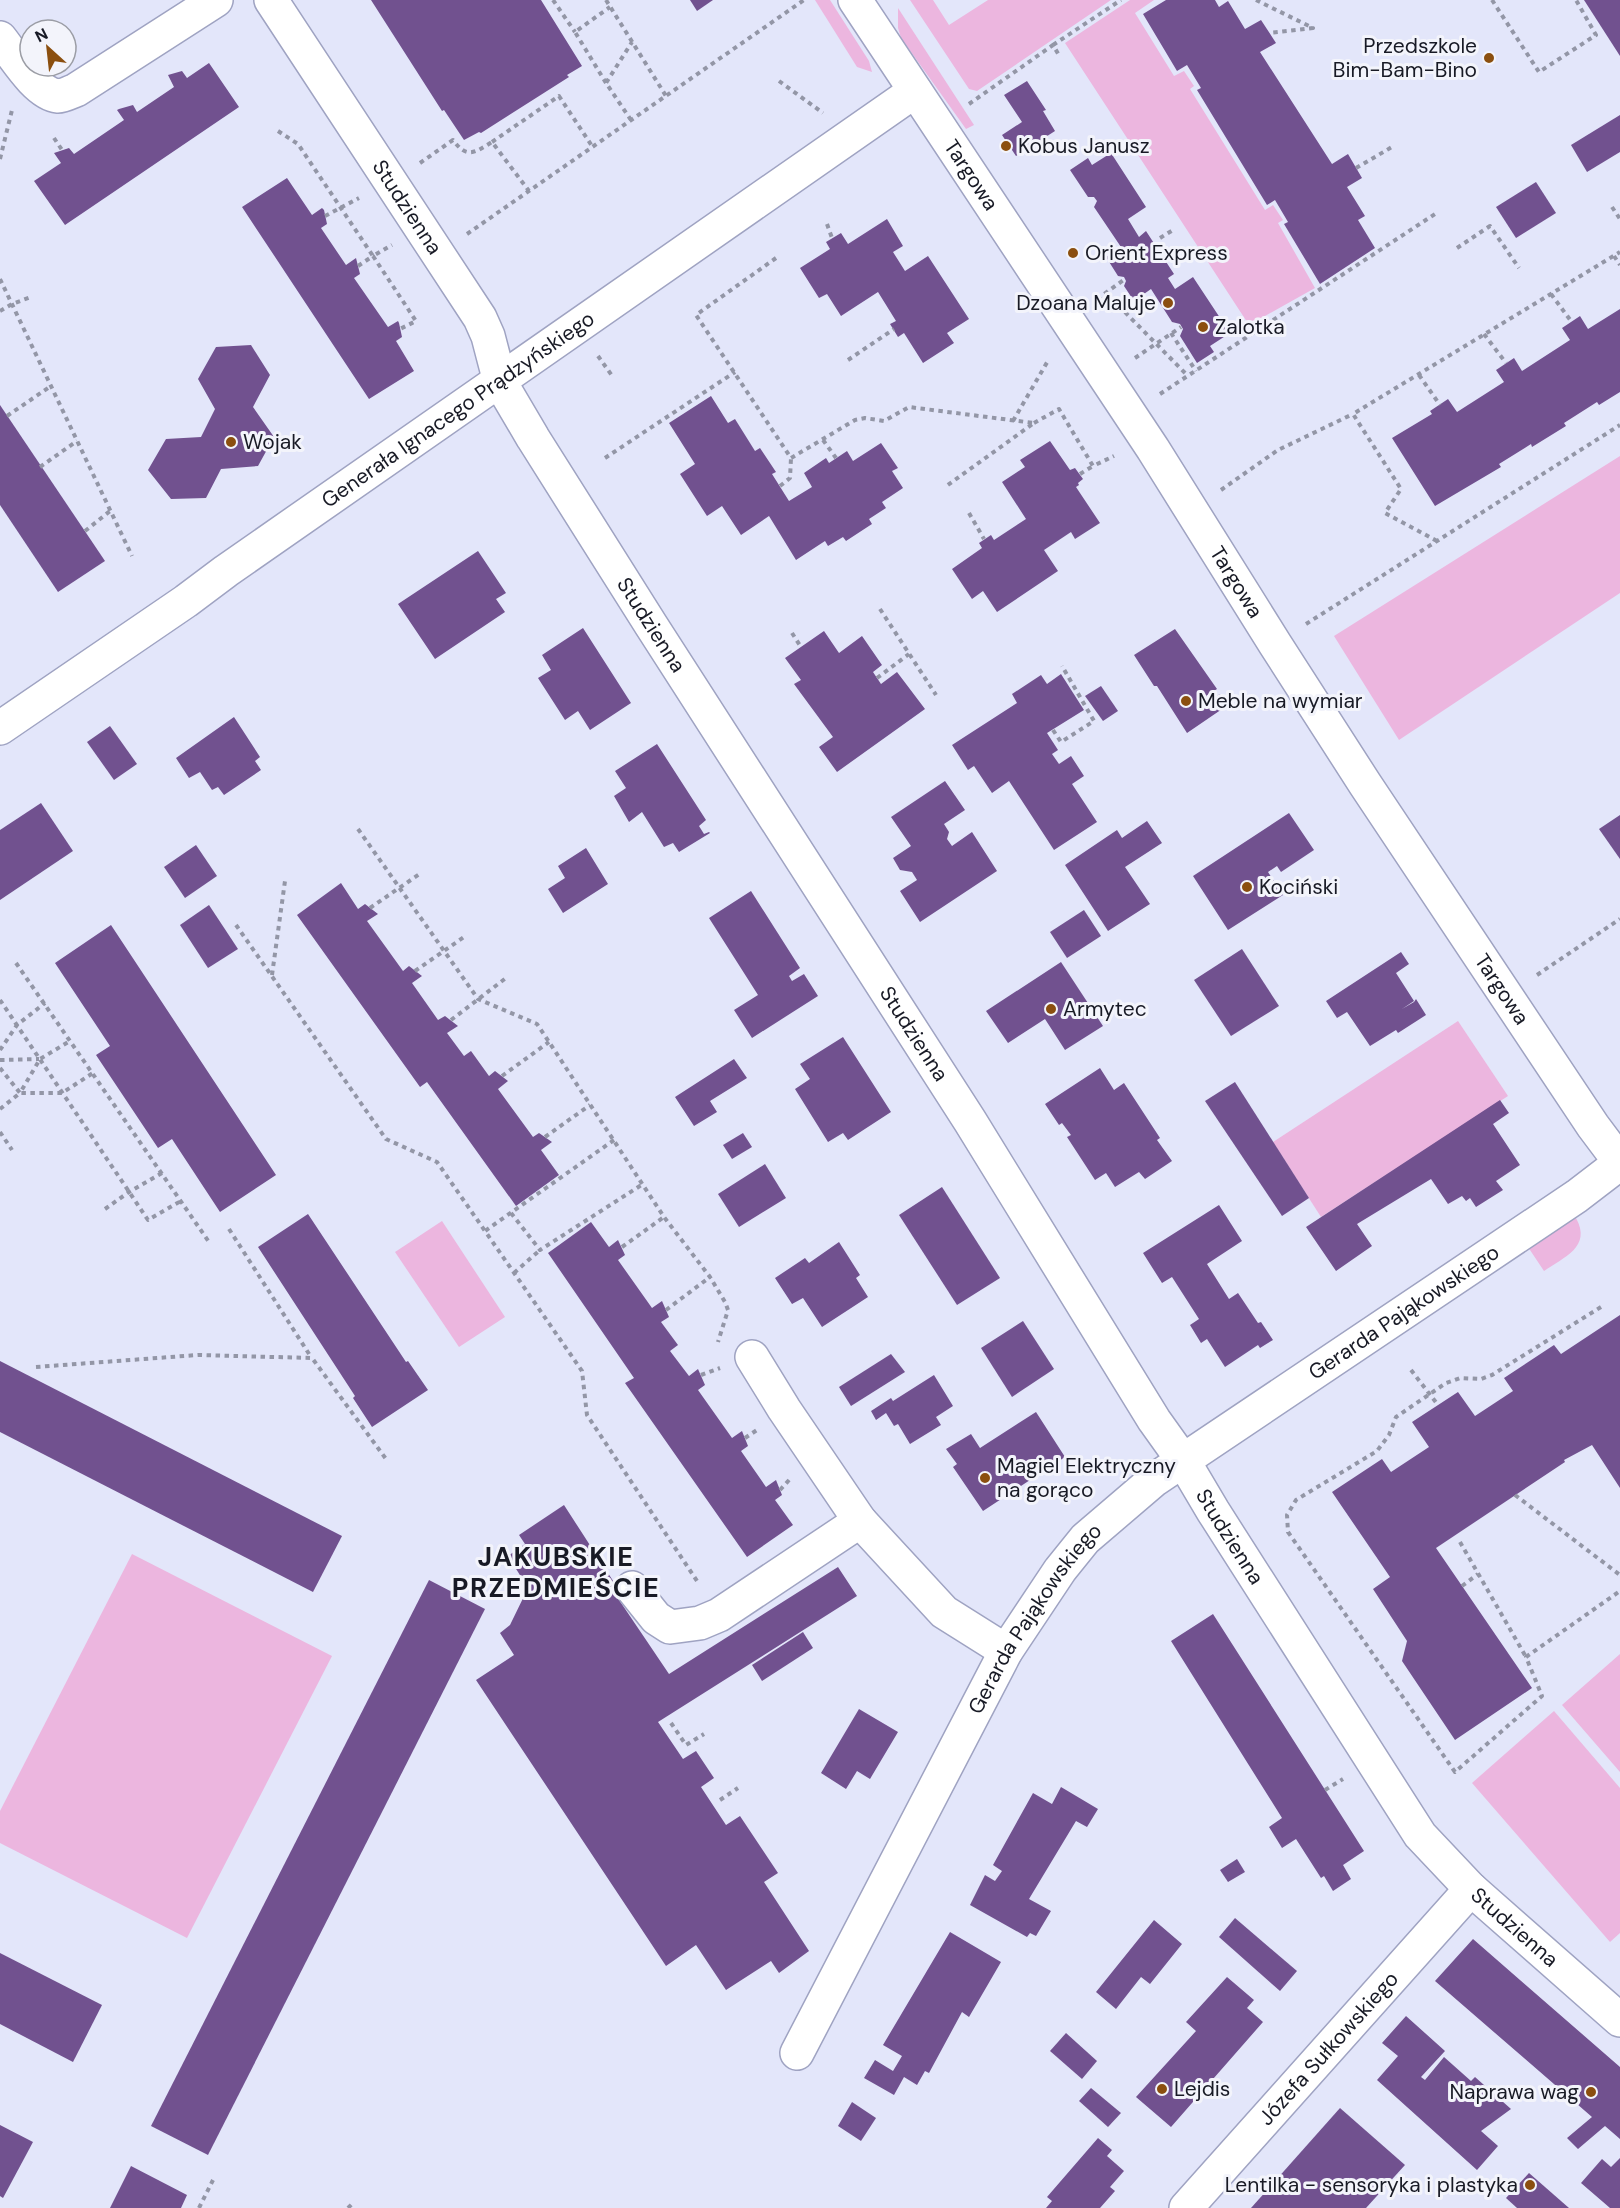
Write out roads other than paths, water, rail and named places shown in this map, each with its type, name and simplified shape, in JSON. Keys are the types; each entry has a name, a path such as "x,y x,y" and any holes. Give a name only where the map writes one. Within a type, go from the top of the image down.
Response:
{"street":[{"path":"0,38 33,81 43,90 58,96 76,90 216,0"},
{"name":"Studzienna","path":"271,0 480,318 488,336 500,382 651,625 970,1121 1154,1420 1184,1462 1414,1826 1442,1861 1471,1889 1620,2020"},
{"name":"Targowa","path":"855,0 1153,449 1275,644 1593,1126 1620,1163"},
{"name":"Generała Ignacego Prądzyńskiego","path":"0,728 186,602 236,564 915,91"},
{"name":"Gerarda Pająkowskiego","path":"796,2054 1006,1651 1060,1570 1085,1539 1154,1480 1184,1462 1567,1202 1620,1163"},
{"path":"752,1357 784,1409 860,1521 944,1612 1006,1651"},
{"path":"632,1588 656,1617 670,1627 700,1623 719,1615 860,1521"},
{"name":"Józefa Sułkowskiego","path":"1186,2208 1471,1889"}],"place":[{"name":"Przedszkole Bim-Bam-Bino","path":"1489,58"},
{"name":"Kobus Janusz","path":"1006,146"},
{"name":"Orient Express","path":"1073,253"},
{"name":"Dzoana Maluje","path":"1168,303"},
{"name":"Zalotka","path":"1203,327"},
{"name":"Wojak","path":"231,442"},
{"name":"Meble na wymiar","path":"1186,701"},
{"name":"Kociński","path":"1247,887"},
{"name":"Armytec","path":"1051,1009"},
{"name":"Magiel Elektryczny na gorąco","path":"985,1478"},
{"name":"Lejdis","path":"1162,2089"},
{"name":"Naprawa wag","path":"1591,2092"},
{"name":"Lentilka - sensoryka i plastyka","path":"1530,2185"}],"district":[{"name":"JAKUBSKIE PRZEDMIEŚCIE","path":"556,1572"}]}
